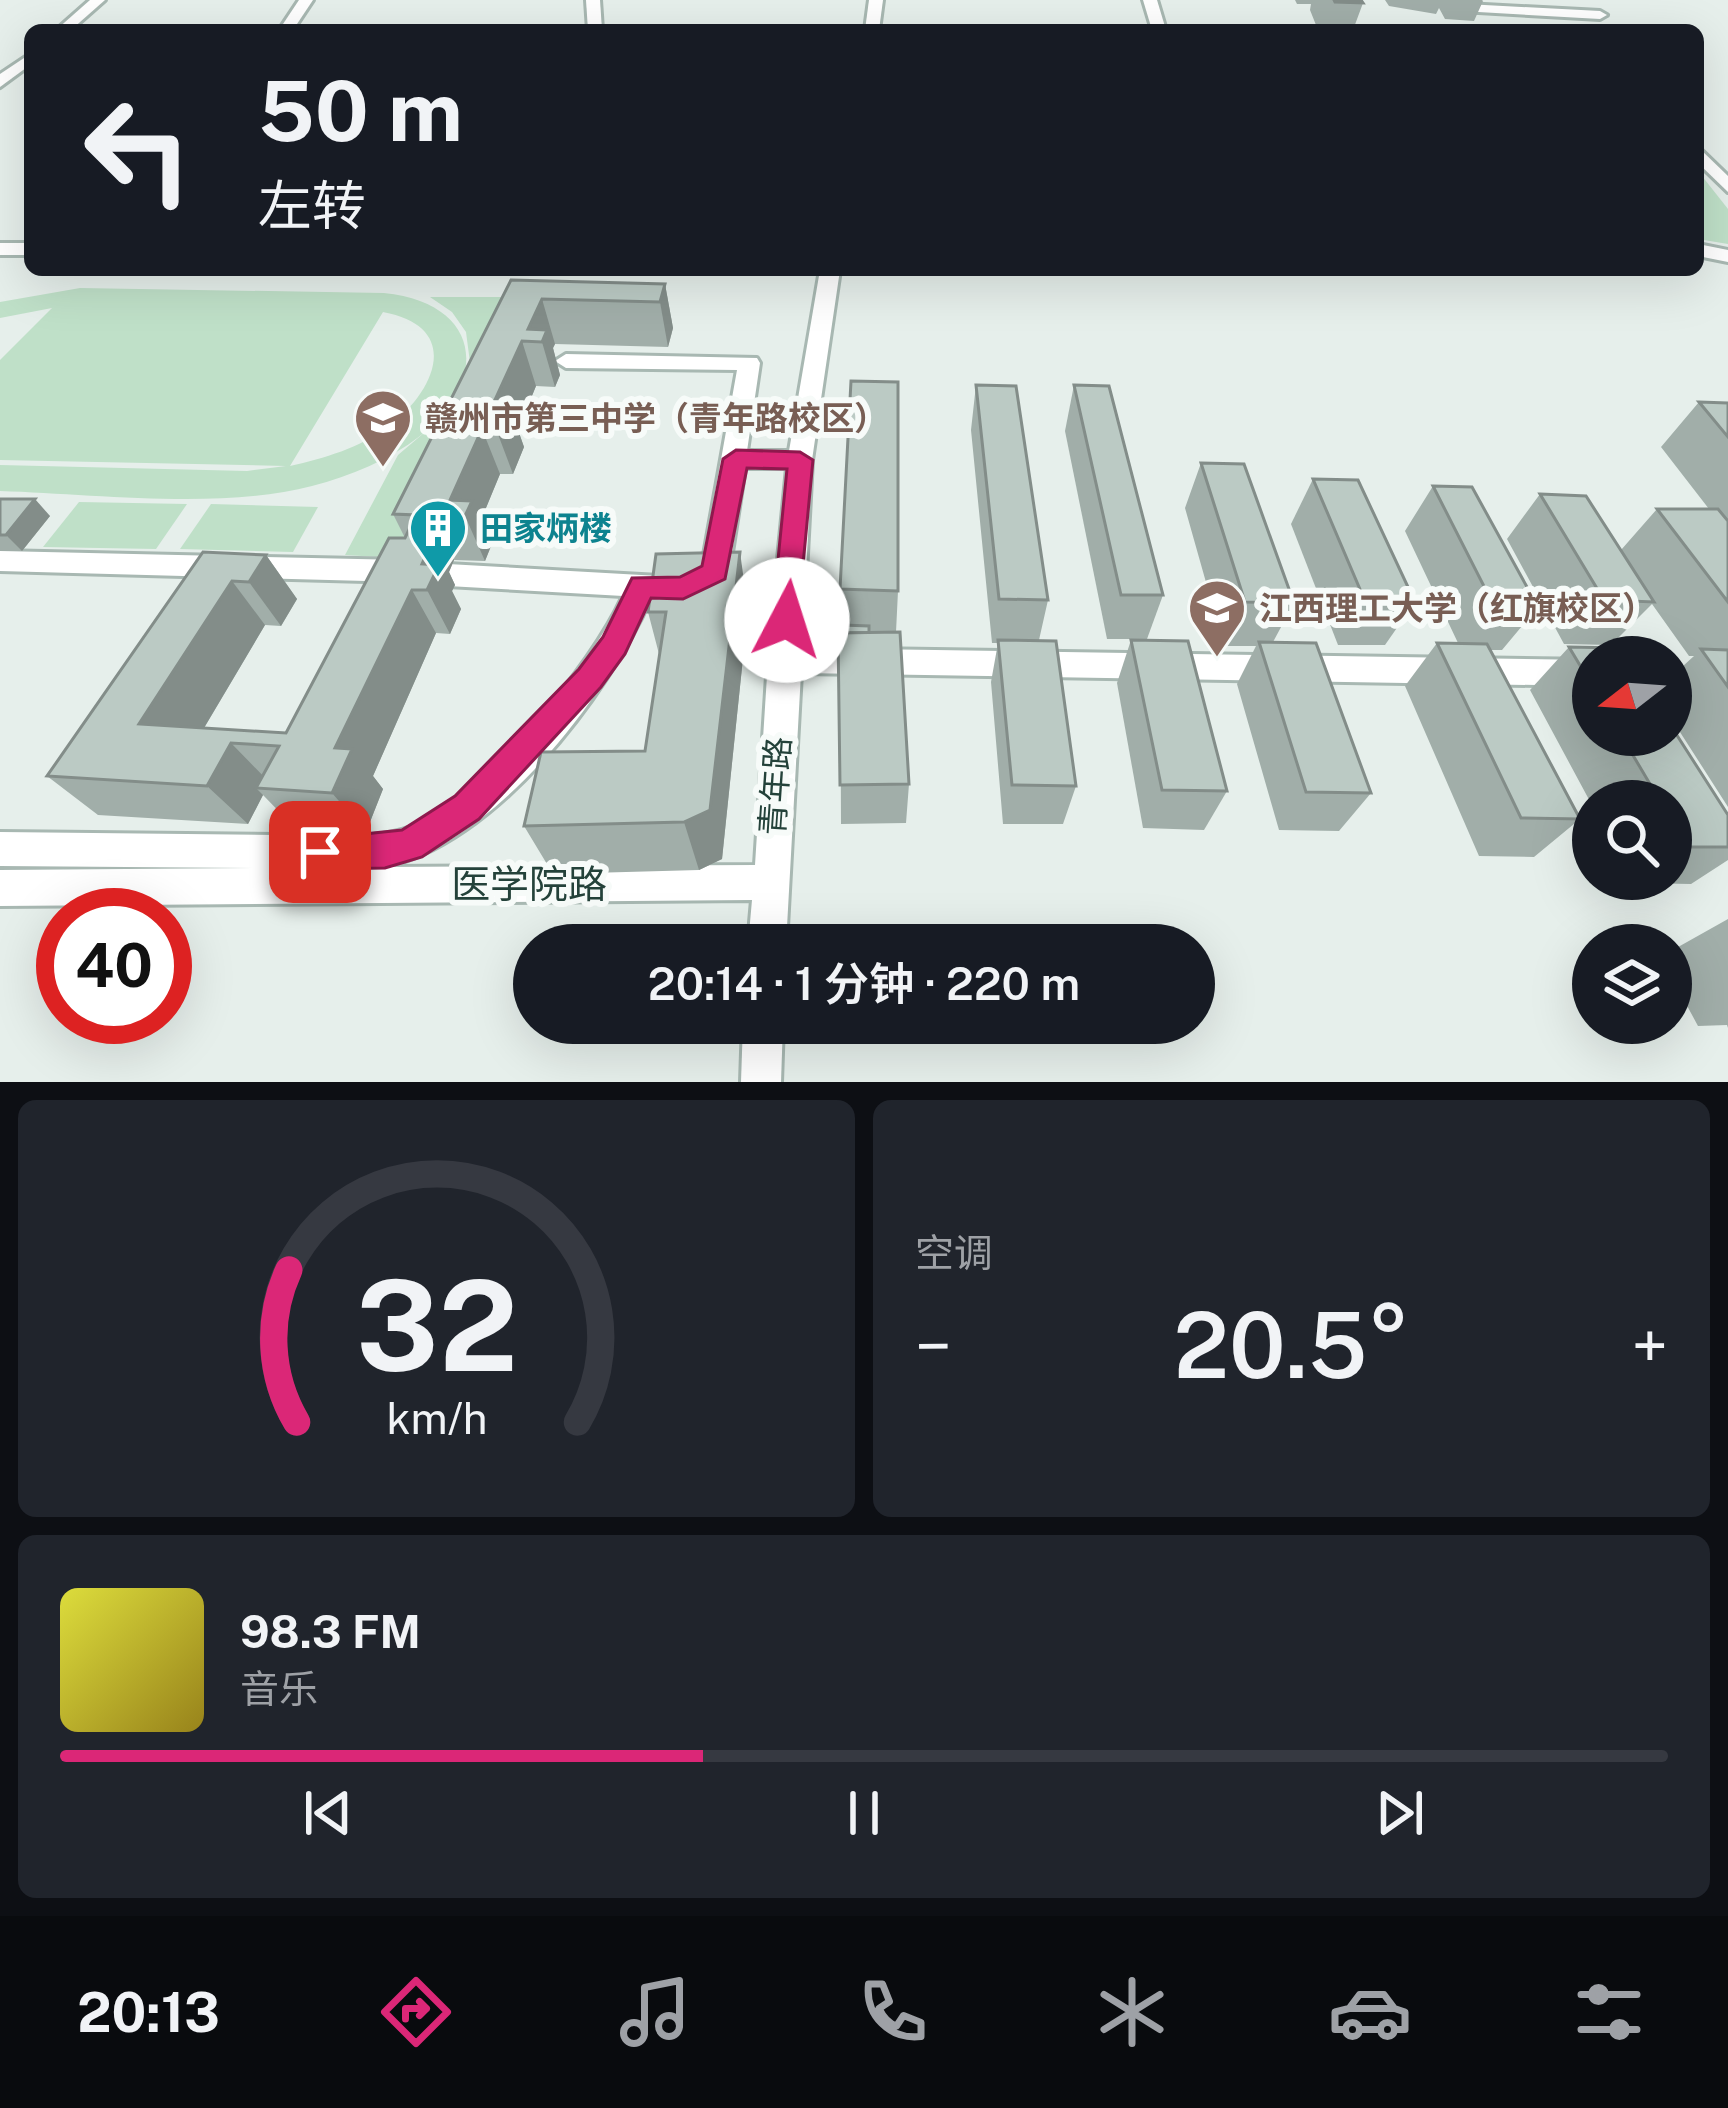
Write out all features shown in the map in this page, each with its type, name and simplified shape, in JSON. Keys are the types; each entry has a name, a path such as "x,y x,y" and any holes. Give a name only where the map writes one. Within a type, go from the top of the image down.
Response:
{"street":[{"path":"70,24 98,0"},
{"path":"1586,0 1606,24"},
{"path":"1466,8 1600,15"},
{"path":"0,84 24,63"},
{"path":"1704,159 1728,188"},
{"name":"青年路","path":"768,924 800,460 829,276"},
{"path":"0,561 440,574 683,588 715,572 749,363 566,361"},
{"path":"736,459 800,460"},
{"path":"0,849 365,853 410,845 467,808 566,704 615,645 642,586"},
{"path":"783,660 1572,673"},
{"name":"医学院路","path":"0,888 769,883"},
{"path":"761,1082 763,1044"}],"green space":[{"path":"1704,179 1728,209 1728,244 1704,240"},
{"path":"80,288 384,293 440,311 457,327 466,368 443,414 420,436 369,466 312,486 199,499 0,491 0,465 247,471 286,466 0,460 0,360 52,308 0,318 0,302","holes":["383,312 424,331 432,345 429,379 419,396 388,427 365,441 290,466"]},
{"path":"430,297 509,297 412,559 345,555 398,455 452,409 471,370 466,332 452,312"},
{"path":"79,502 187,504 156,549 43,547"},
{"path":"211,504 318,507 293,552 180,549"}],"building":[{"path":"511,280 665,284 660,302 542,299 528,329 547,330 542,342 522,341 494,402 508,402 496,429 482,429 450,500 472,501 465,516 433,515 422,539 433,540 422,564 439,565 427,590 412,590 335,748 352,749 332,793 256,788 279,746 231,743 207,786 47,776 203,552 266,555 249,582 232,581 139,724 286,733 389,538 405,538 416,515 393,514"},
{"path":"851,381 898,382 898,591 840,589"},
{"path":"976,385 1016,386 1048,600 999,599"},
{"path":"1074,385 1109,386 1163,595 1121,595"},
{"path":"1699,402 1728,403 1728,437"},
{"path":"1201,463 1244,464 1294,603 1245,602"},
{"path":"1313,479 1358,480 1415,602 1365,601"},
{"path":"1433,486 1472,487 1538,607 1494,606"},
{"path":"1540,494 1586,496 1654,602 1604,600"},
{"path":"0,499 35,499 6,535 0,535"},
{"path":"1657,509 1718,509 1728,521 1728,602"},
{"path":"740,552 710,810 684,822 524,826 541,752 645,751 666,612 648,612 656,554"},
{"path":"842,625 869,626 869,633 841,633"},
{"path":"900,632 909,784 840,785 838,633"},
{"path":"998,640 1056,641 1076,786 1012,785"},
{"path":"1131,640 1188,641 1227,791 1162,790"},
{"path":"1259,642 1316,643 1371,793 1306,792"},
{"path":"1437,643 1487,644 1572,804 1572,819 1521,818"},
{"path":"1701,649 1728,650 1728,687"},
{"path":"1633,756 1690,756 1728,815 1728,847 1692,847 1692,780 1648,780"}],"place":[{"name":"赣州市第三中学（青年路校区）","path":"383,469"},
{"name":"田家炳楼","path":"438,579"},
{"name":"江西理工大学（红旗校区）","path":"1217,659"}],"route":[{"path":"320,852 365,853 410,845 467,808 590,678 632,615 642,586 683,588 715,572 736,459 800,460 787,620"}]}
